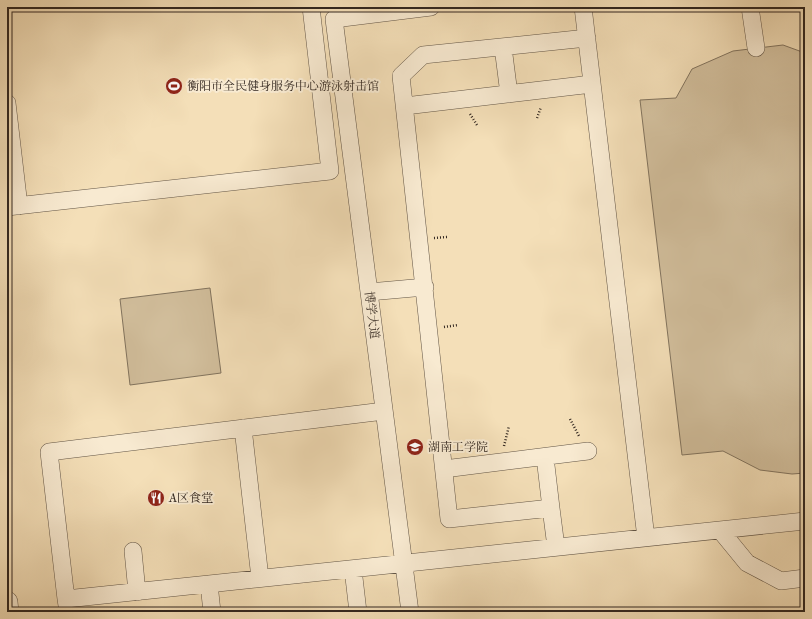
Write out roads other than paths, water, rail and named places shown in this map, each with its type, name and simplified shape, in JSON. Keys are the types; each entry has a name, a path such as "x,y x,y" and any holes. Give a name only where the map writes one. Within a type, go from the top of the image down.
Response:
{"street":[{"path":"312,7 330,171"},
{"name":"博学大道","path":"410,612 334,19 431,7"},
{"path":"583,7 646,538"},
{"path":"750,7 756,48"},
{"path":"551,508 449,519 425,286 401,76 423,55 587,38"},
{"path":"503,47 510,94"},
{"path":"405,106 592,84"},
{"path":"7,103 13,207 353,168"},
{"path":"369,292 425,286"},
{"path":"384,411 49,452 67,606 137,592 805,521"},
{"path":"243,428 260,578"},
{"path":"444,469 588,451"},
{"path":"545,457 556,547"},
{"path":"720,530 747,563 781,581 805,578"},
{"path":"133,551 137,592"},
{"path":"352,568 358,612"},
{"path":"209,584 212,612"},
{"path":"7,602 8,612"}],"place":[{"name":"衡阳市全民健身服务中心游泳射击馆","path":"174,86"},
{"name":"湖南工学院","path":"415,447"},
{"name":"A区食堂","path":"156,498"}]}
